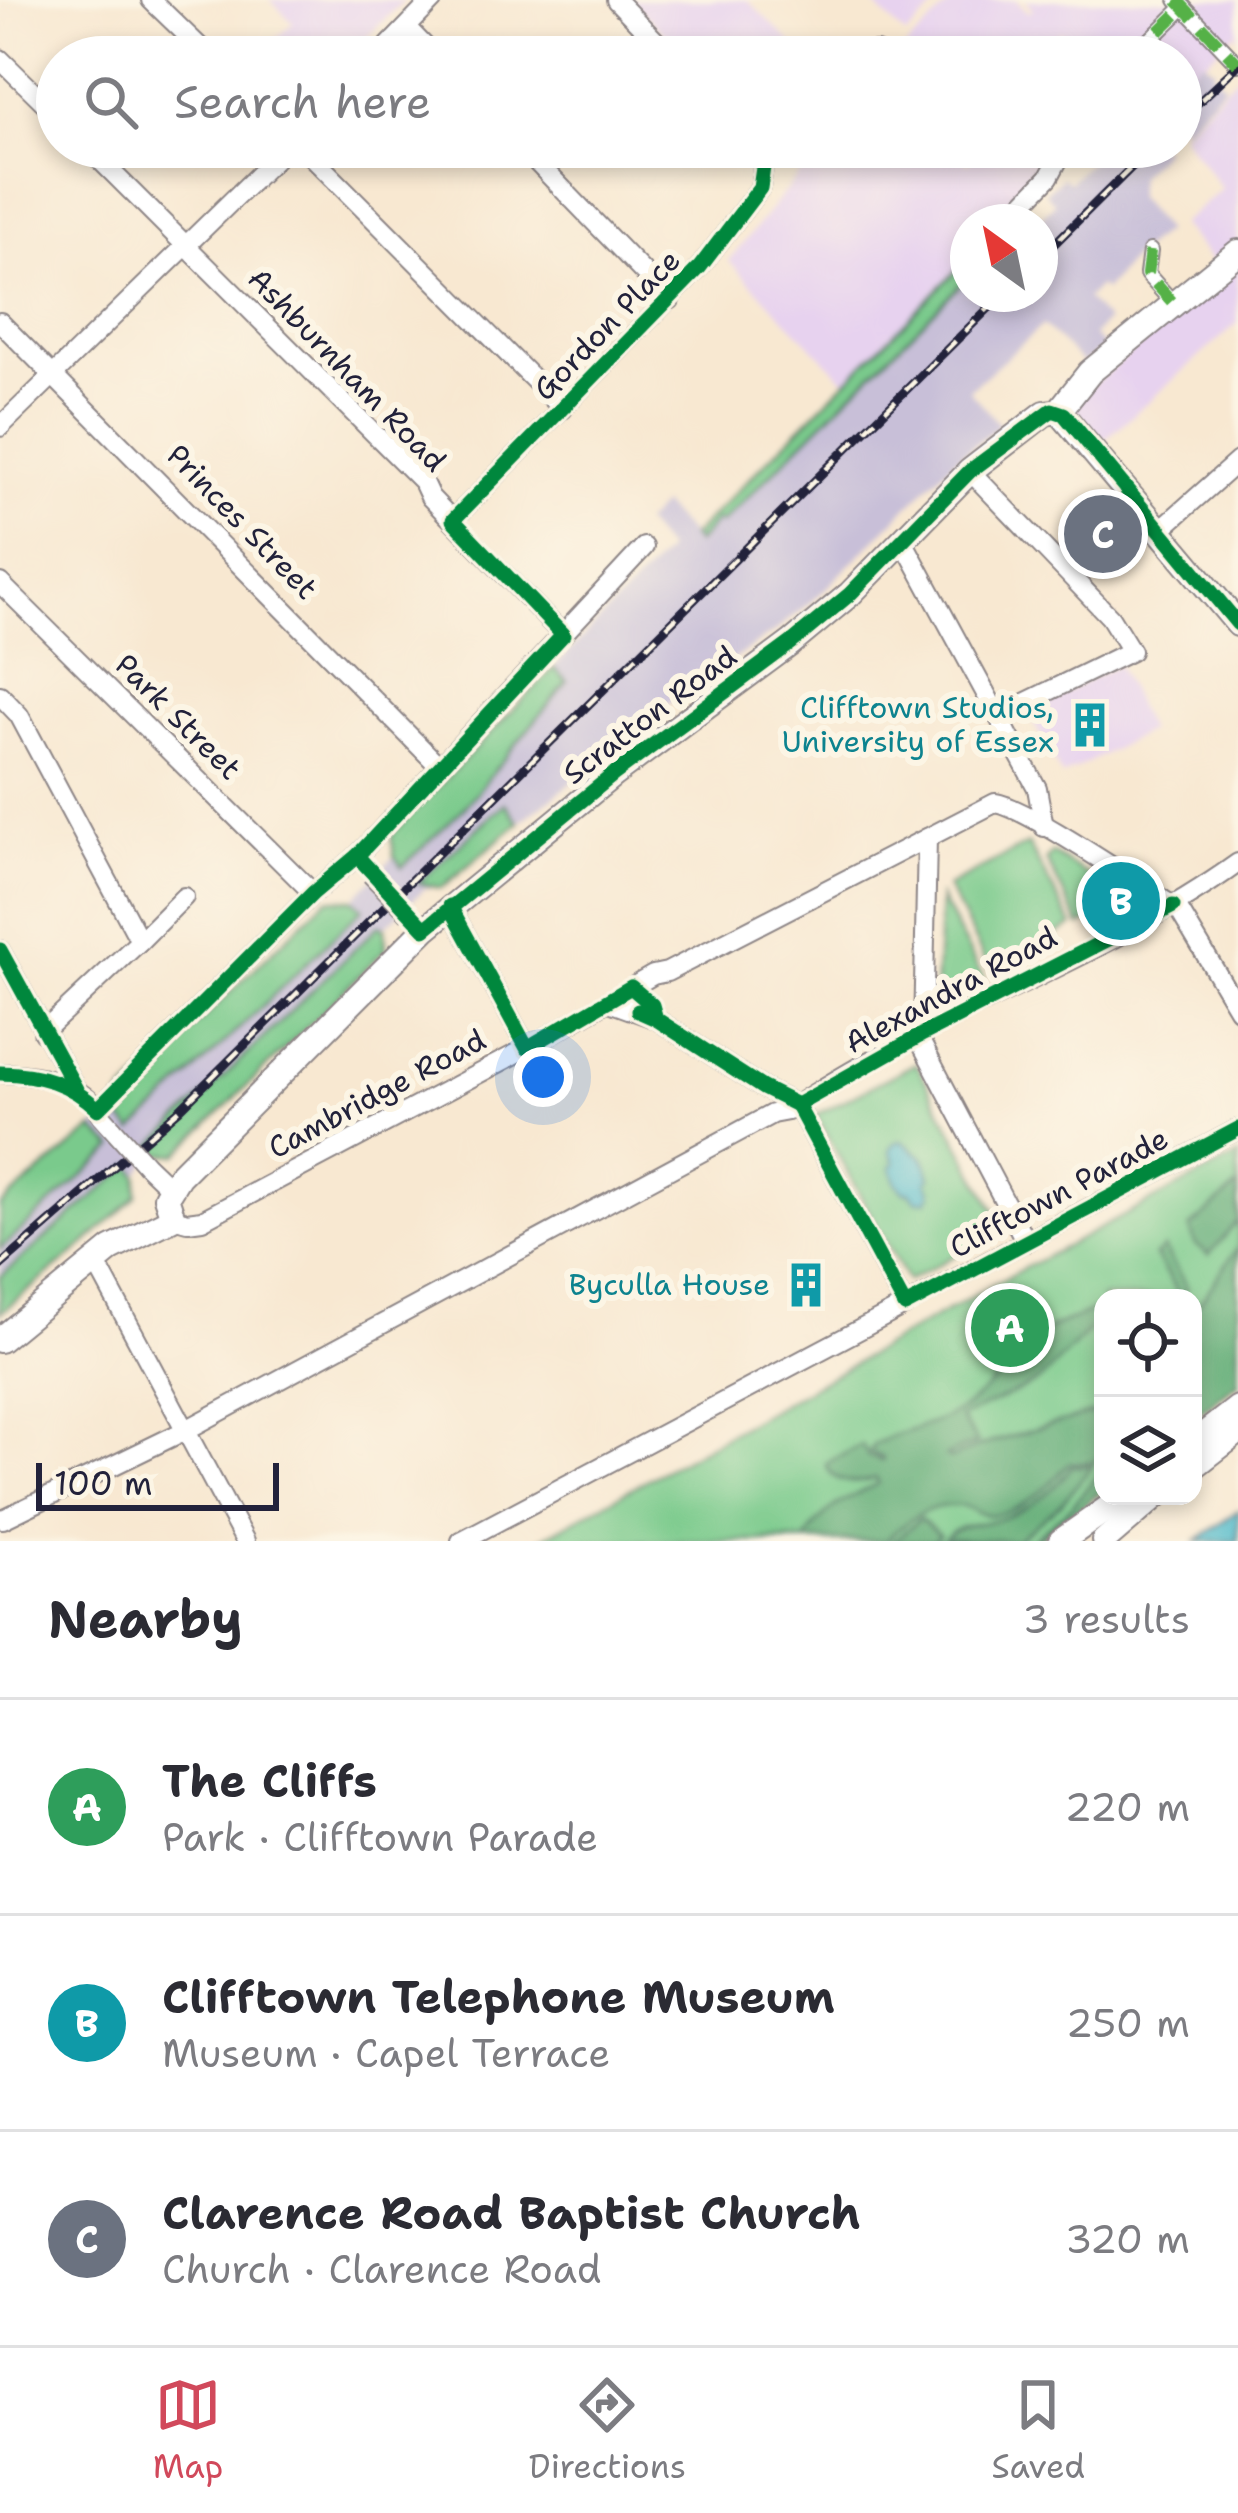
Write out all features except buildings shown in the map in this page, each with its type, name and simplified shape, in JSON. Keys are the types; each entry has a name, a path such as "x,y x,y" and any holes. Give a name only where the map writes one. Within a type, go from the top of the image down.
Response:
{"street":[{"path":"151,0 188,36"},
{"path":"399,36 433,0"},
{"path":"616,0 651,36"},
{"path":"1152,36 1180,4 1238,64"},
{"path":"407,28 415,36"},
{"path":"0,59 36,95"},
{"name":"Ashburnham Road","path":"107,168 423,482 430,497 563,635"},
{"path":"0,427 266,168"},
{"path":"323,168 563,409"},
{"path":"542,168 670,300"},
{"name":"Gordon Place","path":"453,520 700,268 760,188 763,168"},
{"path":"1023,204 1054,168"},
{"path":"1150,251 1147,274 1174,304"},
{"name":"Scratton Road","path":"170,1188 417,921 450,906 850,595 970,471 1045,413 1060,411 1090,373 1238,252"},
{"name":"Princes Street","path":"0,322 439,766"},
{"path":"1060,411 1238,624"},
{"path":"1160,531 1238,461"},
{"path":"970,471 1110,617 1131,651 998,716"},
{"path":"902,539 1037,788 1044,827 1175,905 1230,971 1238,1009"},
{"path":"100,1113 313,893 357,856 644,547"},
{"name":"Park Street","path":"0,583 313,893"},
{"path":"0,695 19,715 140,941"},
{"name":"Cambridge Road","path":"0,1340 111,1249 173,1218 202,1220 527,1048 652,975 668,972 985,806 1004,804 1044,827"},
{"path":"927,838 920,1035 1026,1242"},
{"path":"357,856 417,921"},
{"name":"Alexandra Road","path":"3,1519 186,1430 775,1105 782,1114 920,1035 1175,905 1238,862"},
{"path":"1,1073 29,1064 45,1036 184,897"},
{"path":"450,906 527,1048"},
{"path":"0,950 76,1089 170,1188 166,1197 173,1218"},
{"path":"656,1018 653,995 668,972"},
{"path":"609,1002 656,1018 775,1105"},
{"path":"1,1073 42,1077 76,1089"},
{"path":"797,1105 905,1306"},
{"name":"Clifftown Parade","path":"461,1541 1238,1129"},
{"path":"96,1263 245,1541"},
{"path":"1202,1436 1238,1408"},
{"path":"1202,1460 1238,1432"},
{"path":"1061,1541 1113,1505"},
{"path":"1104,1541 1146,1505"}],"shaded area":[{"path":"270,0 404,0 368,36 279,36 293,23"},
{"path":"630,0 747,0 784,36 667,36"},
{"path":"869,0 944,0 906,36"},
{"path":"955,0 1016,0 1029,13 1033,8 1025,0 1238,0 1238,36 1235,33 1202,64 1202,36 1066,36 1061,31 1056,36 918,36"},
{"path":"1202,60 1215,68 1212,72 1225,85 1202,109"},
{"path":"1238,75 1238,323 1101,443 1070,403 1225,277 1180,224 1222,189 1202,162 1202,112"},
{"path":"804,168 1036,168 1018,204 950,204 950,277 847,382 729,261"},
{"path":"1083,168 1146,168 1138,176 1136,197 1165,231 1137,253 1104,291 1099,286 1086,299 1107,321 1093,336 1105,347 1083,364 1043,325 969,390 1000,425 955,459 827,588 777,630 609,744 613,752 441,888 425,888 385,927 386,949 178,1154 152,1155 138,1175 137,1196 0,1313 0,1206 93,1129 327,899 353,899 393,857 391,835 667,551 643,523 661,505 692,537 950,277 950,312 1058,312 1058,204 1045,193 1062,177 1069,182"},
{"name":"Clifftown Studios, University of Essex","path":"1118,665 1148,731 1062,776 1032,720 1039,716 1035,709"}],"green space":[{"path":"950,277 950,295 721,523 717,520 696,543 691,537"},
{"path":"554,668 567,682 462,810 402,867 394,856 391,835"},
{"path":"505,803 519,823 441,888 418,883"},
{"path":"1028,844 1073,926 990,970 947,887"},
{"path":"1052,853 1126,903 1080,926 1046,860"},
{"path":"940,898 985,981 943,1004 935,996"},
{"path":"327,899 353,899 363,908 133,1132 120,1117 121,1097"},
{"path":"379,925 385,928 386,949 178,1154 148,1151"},
{"path":"916,1063 1005,1229 907,1281 816,1115"},
{"path":"93,1129 115,1148 0,1249 0,1206"},
{"path":"1238,1156 1238,1383 1202,1411 1202,1289 1094,1289 1094,1498 1036,1541 537,1541 1013,1274"},
{"path":"131,1165 138,1175 137,1196 0,1313 0,1277"},
{"path":"1238,1186 1238,1221 1209,1255 1195,1244 1190,1228"},
{"path":"1238,1247 1238,1383 1202,1411 1202,1397 1202,1299"},
{"path":"1164,1248 1186,1289 1175,1289 1155,1256"},
{"path":"1094,1310 1094,1326 1038,1382 960,1418 977,1442 946,1456 951,1459 979,1446 1094,1413 1094,1462 1069,1463 1034,1497 1001,1514 985,1515 950,1505 929,1510 885,1541 762,1541 806,1540 828,1512 879,1483 876,1478 839,1479 826,1463 862,1445 868,1456 882,1461 870,1452 874,1444 959,1410 1045,1332"},
{"path":"1072,1466 1092,1466 1062,1503 1019,1538 944,1539 963,1527 1021,1511"},
{"path":"1094,1479 1094,1498 1030,1541 1072,1506"},
{"path":"920,1519 939,1535 934,1541 893,1541"}],"water":[{"path":"902,1141 925,1159 931,1177 928,1200 916,1200 896,1183 890,1150"},
{"path":"1238,1510 1238,1541 1197,1541"}],"railway":[{"path":"1202,99 1238,65"},
{"path":"1058,240 1131,168"},
{"path":"0,1266 180,1109 985,312"}],"marked path":[{"path":"1177,0 1238,64"},
{"path":"1154,36 1184,7"},
{"path":"1150,251 1147,274 1174,304"}],"cycle path":[{"path":"0,1073 53,1081 98,1109 313,893 357,856 563,635 453,520 700,267 760,188 763,168"},
{"path":"357,856 425,929 614,774 791,643 850,594 970,471 1052,410 1064,414 1238,624"},
{"path":"450,906 527,1048 631,987 652,1005 656,1019"},
{"path":"797,1105 923,1034 1173,906"},
{"path":"0,950 76,1089"},
{"path":"638,1011 797,1105"},
{"path":"797,1105 905,1306 1238,1129"}],"place":[{"name":"Clarence Road Baptist Church","path":"1103,534"},
{"name":"Clifftown Studios, University of Essex","path":"1090,725"},
{"name":"Clifftown Telephone Museum","path":"1121,901"},
{"name":"Byculla House","path":"806,1285"},
{"name":"The Cliffs","path":"1010,1328"}]}
